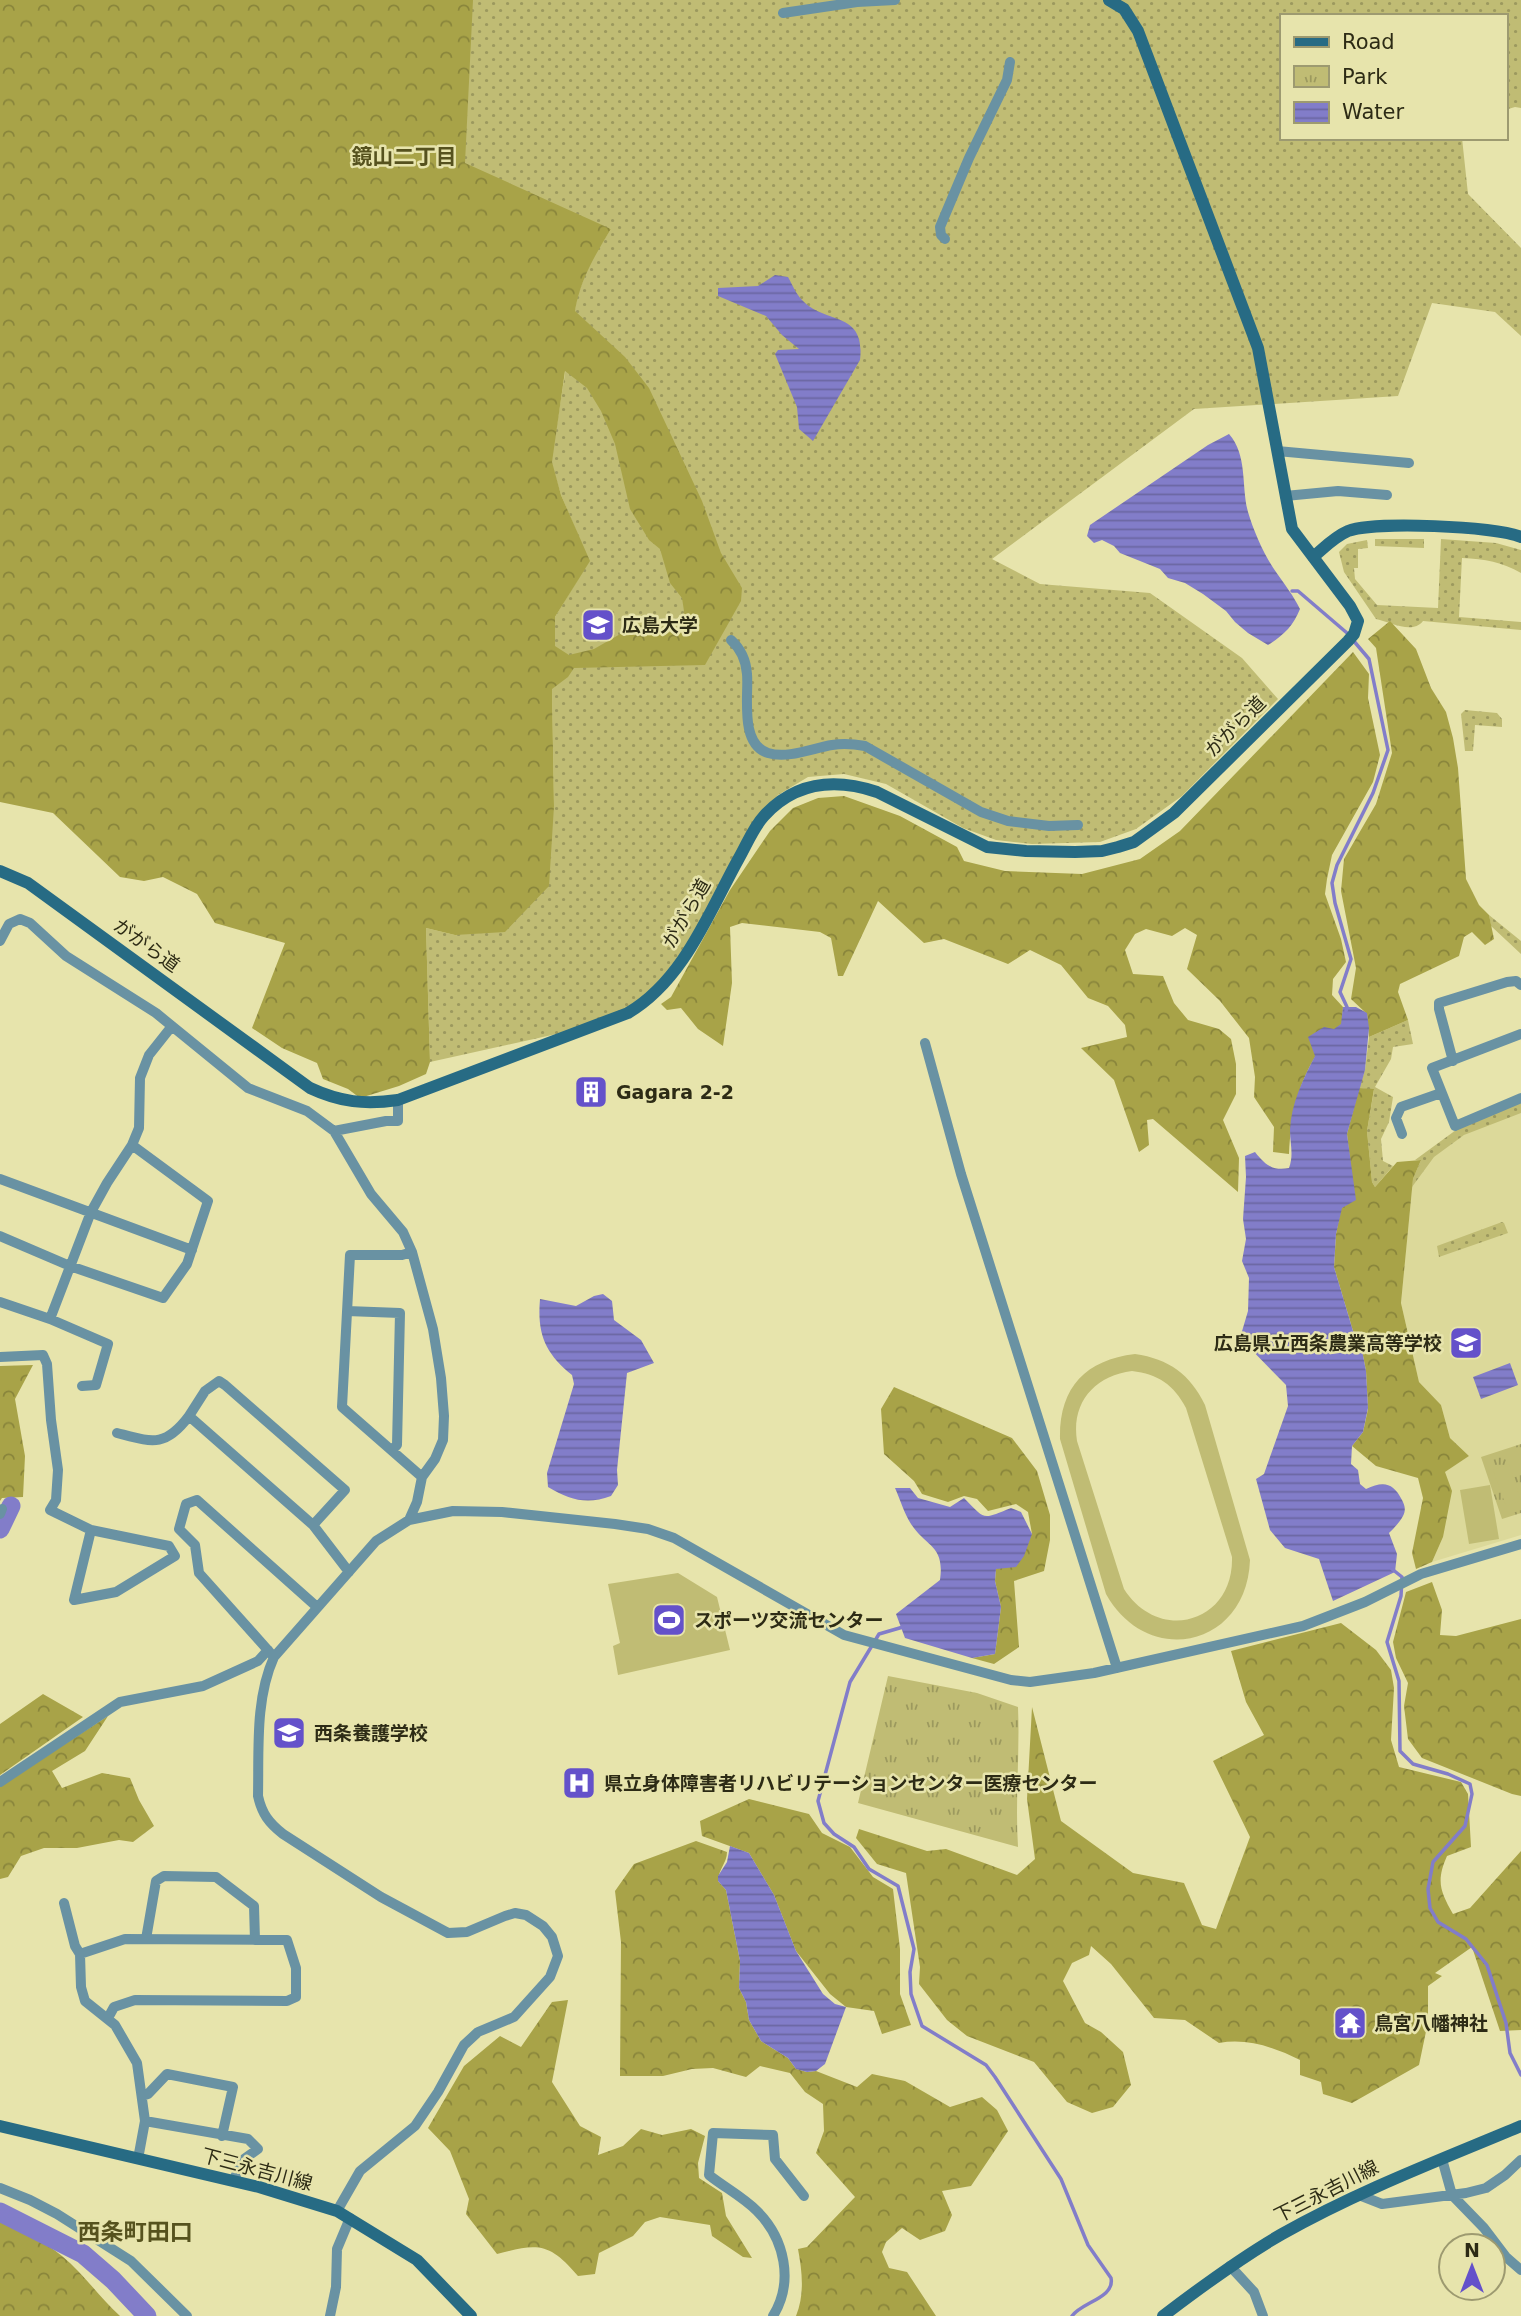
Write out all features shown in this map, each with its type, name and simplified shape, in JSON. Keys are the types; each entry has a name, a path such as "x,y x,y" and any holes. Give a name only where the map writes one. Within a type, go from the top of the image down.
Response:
{"street":[{"path":"783,13 857,2 895,0"},
{"path":"1109,0 1124,9 1138,31 1258,348 1292,529 1313,557 1331,541 1348,531 1371,526 1492,530 1520,536"},
{"path":"945,239 941,235 940,227 969,158 1007,80 1010,62"},
{"path":"1277,451 1409,463"},
{"path":"1285,496 1338,491 1387,495"},
{"name":"ががら道","path":"0,871 28,883 310,1088 328,1097 360,1103 398,1100 628,1013 643,1004 667,981 688,951 763,817 795,793 827,784 844,783 862,787 987,848 1000,850 1102,851 1143,836 1174,813 1353,632 1350,606 1313,557"},
{"path":"731,640 739,648 745,661 745,712 748,725 760,749 768,754 790,754 849,743 865,747 981,812 1007,821 1049,826 1078,825"},
{"path":"0,942 9,924 20,919 30,923 66,956 156,1013 248,1088 307,1111 334,1130 371,1194 403,1232 412,1252 433,1329 441,1378 443,1440 435,1459 422,1477 417,1503 409,1520"},
{"path":"1453,1061 1439,1003 1507,982 1516,981 1521,985"},
{"path":"50,1319 91,1212 139,1128 141,1078 149,1055 172,1026"},
{"path":"1521,1034 1432,1068 1455,1126 1521,1098"},
{"path":"925,1043 961,1174 1116,1668"},
{"path":"1402,1134 1396,1118 1401,1107 1441,1093"},
{"path":"334,1130 398,1121 398,1100"},
{"path":"0,1236 70,1266 163,1298 187,1264 208,1201 132,1144"},
{"path":"0,1179 191,1250"},
{"path":"412,1252 402,1255 350,1255 342,1407 422,1477"},
{"path":"0,1302 50,1319 108,1344 96,1385 82,1386"},
{"path":"347,1311 400,1313 397,1445 392,1450"},
{"path":"0,1357 43,1355 47,1364 58,1470 56,1500 50,1510 91,1530 169,1546 175,1556 116,1592 74,1600 91,1530"},
{"path":"117,1433 150,1441 166,1439 178,1430 205,1391 219,1381 345,1490 313,1525"},
{"path":"188,1416 313,1525 349,1572"},
{"path":"271,1657 199,1573 195,1545 179,1530 186,1504 197,1500 317,1607"},
{"path":"0,1782 120,1702 203,1686 271,1657 376,1541 409,1520 453,1511 502,1512 648,1529 674,1538 835,1631 1011,1680 1030,1682 1116,1668 1303,1626 1355,1606 1410,1580 1521,1544"},
{"path":"271,1657 263,1694 258,1796 270,1824 381,1897 448,1933 467,1932 515,1913 526,1915 543,1926 552,1937 558,1956 550,1977 514,2017 478,2032 464,2045 415,2126 360,2171 337,2211"},
{"path":"146,1939 156,1881 164,1876 216,1877 254,1906 255,1940"},
{"path":"64,1903 75,1946 80,1954 81,1987 85,2001 108,2018 137,2063 145,2121 138,2159"},
{"path":"80,1954 125,1938 287,1940 296,1968 296,1997 288,2001 135,2000 114,2007 108,2018"},
{"path":"142,2095 148,2094 167,2074 233,2087 222,2136"},
{"path":"145,2121 248,2139 258,2149 244,2160 233,2181"},
{"name":"下三永吉川線","path":"0,2126 233,2181 337,2211 416,2260 471,2316"},
{"name":"下三永吉川線","path":"1163,2316 1230,2266 1282,2234 1359,2195 1521,2126"},
{"path":"774,2316 785,2288 783,2253 757,2211 709,2175 713,2133 773,2135 775,2159 804,2196"},
{"path":"1443,2159 1452,2195 1484,2228 1506,2257 1521,2270"},
{"path":"1359,2195 1382,2204 1486,2188 1521,2160"},
{"path":"0,2188 57,2214 131,2262 187,2316"},
{"path":"330,2316 336,2287 337,2249 351,2218"},
{"path":"1230,2266 1254,2292 1263,2316"}],"shaded area":[{"name":"広島県立西条農業高等学校","path":"1521,1102 1521,1535 1432,1562 1443,1537 1445,1472 1469,1456 1450,1438 1441,1405 1419,1382 1401,1303 1413,1179 1421,1160"}],"green space":[{"path":"0,0 473,0 465,163 611,229 584,278 575,311 625,357 649,388 702,501 721,553 742,588 741,601 705,665 574,668 568,677 552,689 554,806 549,886 505,932 455,935 426,928 430,1062 426,1074 360,1098 348,1089 323,1079 317,1063 282,1048 252,1028 285,943 215,923 197,894 163,877 144,881 120,877 53,813 0,802","holes":["565,371 587,388 601,411 615,444 630,509 649,540 660,549 670,583 682,598 684,611 678,632 622,633 594,649 569,655 555,646 555,617 590,561 561,495 552,462"]},
{"path":"456,0 1521,0 1521,108 1507,109 1507,14 1280,14 1280,140 1462,140 1468,194 1521,248 1521,336 1495,312 1432,303 1398,396 1194,409 992,559 1040,584 1150,593 1242,658 1278,699 1182,796 1136,829 1100,842 1032,844 996,840 963,828 886,784 844,774 808,777 778,795 754,824 672,983 615,1021 430,1062 426,928 455,935 554,806 552,689 555,617 589,561 561,495 551,462 577,297 590,262 611,229 443,163"},
{"path":"1375,539 1424,539 1424,548 1375,546"},
{"path":"1441,539 1496,543 1521,550 1521,573 1493,562 1462,558 1459,617 1521,622 1521,630 1423,621 1413,627 1407,627 1376,619 1344,572 1339,552 1347,544 1367,540 1368,548 1358,549 1355,579 1377,605 1438,608"},
{"path":"1390,621 1416,649 1431,688 1446,712 1458,768 1466,879 1479,905 1489,915 1494,939 1485,945 1472,932 1464,937 1459,956 1400,984 1398,992 1408,1020 1369,1037 1367,1014 1351,999 1356,968 1341,891 1344,859 1376,804 1392,753 1376,648 1368,639"},
{"path":"1353,652 1369,674 1368,698 1380,755 1373,782 1332,855 1325,894 1346,962 1333,979 1332,995 1343,1007 1342,1024 1323,1045 1302,1083 1294,1110 1289,1154 1273,1152 1274,1127 1254,1097 1255,1077 1249,1038 1220,1001 1187,969 1197,935 1185,928 1172,936 1146,929 1135,934 1125,950 1133,974 1163,976 1174,1003 1188,1020 1219,1029 1231,1039 1236,1064 1236,1094 1223,1120 1239,1158 1238,1192 1153,1119 1147,1120 1149,1145 1139,1152 1114,1080 1081,1048 1127,1037 1125,1025 1108,1006 1088,998 1061,965 1030,950 1008,964 944,939 924,943 878,901 843,976 838,976 831,938 820,932 742,923 730,927 732,983 723,1046 698,1029 681,1008 667,1010 661,1004 671,997 730,890 770,831 793,808 818,798 844,796 900,816 957,847 964,861 1005,871 1082,874 1140,859 1180,831"},
{"path":"1465,710 1497,713 1502,719 1502,727 1475,725 1473,751 1465,751 1461,714"},
{"path":"1489,915 1521,941 1521,954 1491,926"},
{"path":"1408,1020 1413,1044 1393,1047 1391,1059 1375,1087 1393,1097 1389,1122 1381,1139 1383,1161 1393,1166 1375,1187 1372,1182 1367,1131 1374,1090 1359,1088 1365,1070 1369,1037"},
{"path":"1359,1088 1374,1089 1367,1131 1372,1182 1375,1187 1397,1162 1421,1160 1413,1179 1401,1303 1419,1382 1441,1405 1450,1438 1469,1456 1445,1472 1452,1491 1443,1537 1432,1562 1416,1569 1412,1553 1423,1498 1418,1478 1376,1466 1352,1446 1363,1432 1368,1409 1366,1371 1360,1340 1353,1331 1334,1267 1336,1234 1350,1161 1347,1134"},
{"path":"1521,1102 1521,1113 1464,1135 1434,1157 1412,1187 1421,1160 1415,1160 1456,1130"},
{"path":"1502,1222 1508,1233 1439,1257 1437,1246"},
{"path":"1135,1354 1168,1364 1185,1377 1199,1394 1205,1405 1250,1560 1245,1590 1232,1613 1214,1629 1193,1638 1169,1639 1146,1633 1124,1618 1106,1594 1060,1439 1064,1405 1070,1391 1089,1370 1117,1357","holes":["1132,1371 1164,1382 1186,1408 1232,1557 1229,1580 1221,1598 1208,1611 1192,1618 1174,1620 1156,1616 1139,1606 1124,1589 1077,1441 1078,1415 1088,1394 1096,1385 1107,1379"]},
{"path":"33,1365 15,1399 25,1456 23,1497 2,1498 0,1501 0,1366"},
{"path":"894,1387 1012,1438 1037,1471 1050,1515 1050,1540 1044,1571 1014,1581 1019,1647 994,1664 972,1658 995,1654 1001,1607 995,1581 996,1569 1032,1534 1028,1512 1016,1504 988,1511 977,1499 964,1496 948,1502 922,1494 914,1481 884,1454 881,1409"},
{"path":"1521,1444 1521,1513 1502,1519 1481,1457"},
{"path":"1509,1464 1521,1501 1506,1506 1493,1470"},
{"path":"1490,1485 1499,1539 1469,1544 1460,1490"},
{"name":"スポーツ交流センター","path":"678,1573 717,1597 730,1650 618,1675 613,1646 620,1643 608,1584"},
{"path":"1432,1582 1442,1610 1440,1635 1456,1636 1521,1619 1521,1796 1422,1758 1408,1739 1404,1706 1408,1683 1396,1658 1393,1642 1406,1592"},
{"path":"1341,1623 1376,1650 1391,1670 1394,1688 1391,1740 1399,1767 1461,1782 1468,1794 1471,1847 1447,1856 1441,1872 1442,1892 1453,1914 1470,1908 1521,1851 1521,2030 1500,2031 1472,1947 1435,1973 1442,1976 1428,1986 1428,2022 1419,2065 1352,2103 1323,2094 1321,2082 1300,2075 1300,2060 1290,2055 1250,2043 1219,2043 1185,2020 1154,2018 1111,1964 1091,1946 1089,1955 1072,1963 1063,1981 1085,2023 1101,2032 1123,2052 1131,2085 1113,2107 1092,2113 1067,2102 1034,2062 967,2036 947,2020 919,1984 920,1967 906,1873 877,1864 856,1838 859,1829 927,1851 946,1849 1017,1875 1035,1859 1027,1799 1032,1707 1061,1821 1133,1873 1184,1883 1202,1925 1216,1929 1250,1837 1213,1761 1264,1735 1246,1702 1231,1651"},
{"path":"888,1676 977,1693 1018,1707 1018,1847 858,1803"},
{"path":"43,1694 83,1717 0,1775 0,1724"},
{"path":"108,1716 85,1751 52,1771 62,1788 102,1773 130,1778 154,1826 133,1842 119,1840 77,1848 44,1848 21,1856 8,1877 0,1879 0,1786"},
{"path":"749,1799 809,1814 822,1833 850,1847 873,1877 893,1889 900,1949 900,1994 911,2025 882,2034 874,2011 846,2007 830,1994 796,1951 774,1895 749,1853 702,1836 700,1821"},
{"path":"696,1841 727,1852 718,1881 726,1890 740,1961 739,1988 746,2002 749,2020 761,2041 788,2058 796,2069 816,2071 857,2087 872,2074 905,2081 950,2107 982,2097 997,2110 1008,2131 971,2186 942,2191 952,2215 945,2231 920,2240 902,2228 886,2242 882,2252 889,2268 907,2272 936,2316 796,2316 802,2291 798,2249 807,2247 855,2197 816,2153 824,2131 823,2104 805,2092 790,2073 760,2066 746,2077 713,2068 692,2069 663,2076 620,2076 621,1942 615,1891 634,1864"},
{"path":"568,2000 552,2082 580,2126 601,2137 598,2155 623,2146 641,2129 662,2135 691,2129 705,2136 698,2163 699,2178 722,2193 726,2216 752,2258 743,2257 712,2236 710,2225 660,2217 645,2222 633,2236 599,2253 595,2274 578,2276 559,2257 542,2248 523,2248 497,2254 466,2214 469,2199 450,2151 428,2128 464,2066 500,2036 521,2047 552,2002"},
{"path":"0,2221 55,2251 77,2270 120,2316 0,2316"}],"water":[{"path":"775,275 788,277 800,298 811,308 850,326 857,333 860,344 860,360 813,441 799,429 797,407 775,354 778,350 799,349 782,335 766,316 718,296 718,288 758,286"},
{"path":"1229,434 1242,461 1246,502 1256,535 1263,551 1300,609 1287,630 1268,645 1248,633 1226,611 1185,583 1168,578 1160,569 1120,553 1114,546 1102,540 1094,543 1087,536 1090,525 1208,445"},
{"path":"1343,1007 1356,1007 1367,1013 1369,1028 1365,1070 1347,1134 1356,1200 1342,1208 1336,1234 1334,1267 1353,1331 1360,1340 1366,1371 1368,1408 1363,1432 1352,1446 1351,1464 1358,1470 1360,1484 1366,1489 1382,1484 1391,1487 1399,1494 1405,1510 1389,1533 1397,1554 1395,1572 1333,1601 1319,1559 1285,1548 1270,1530 1256,1479 1264,1474 1288,1406 1286,1385 1240,1338 1248,1311 1249,1278 1242,1261 1246,1239 1243,1219 1245,1156 1255,1152 1270,1166 1278,1169 1289,1168 1290,1130 1295,1101 1315,1056 1308,1037 1324,1027 1334,1029 1341,1024"},
{"path":"603,1294 612,1301 614,1320 641,1340 654,1363 627,1373 617,1470 618,1485 611,1496 586,1501 571,1498 548,1487 547,1473 574,1384 572,1375 549,1351 542,1333 539,1311 540,1299 576,1306"},
{"path":"1510,1363 1518,1385 1481,1399 1473,1377"},
{"path":"895,1488 910,1488 918,1498 950,1507 964,1498 984,1516 1011,1508 1021,1512 1032,1534 1024,1556 1016,1567 996,1569 995,1581 1001,1607 995,1654 972,1658 905,1638 896,1614 940,1580 941,1568 937,1553 911,1524"},
{"path":"730,1846 749,1853 774,1895 796,1951 823,1994 835,2004 846,2007 825,2064 816,2071 796,2069 788,2058 761,2041 749,2020 746,2002 739,1988 740,1961 726,1890 718,1881 718,1876 727,1862"}],"waterway":[{"path":"1292,591 1298,591 1347,633 1369,659 1388,750 1373,793 1337,865 1332,883 1351,959 1340,992 1347,1007 1346,1011"},
{"path":"0,1529 11,1506"},
{"path":"1392,1569 1402,1577 1401,1596 1387,1642 1399,1681 1400,1751 1413,1764 1448,1774 1470,1784 1472,1794 1465,1826 1433,1862 1428,1889 1430,1908 1438,1922 1466,1939 1487,1965 1506,2023 1510,2053 1521,2075"},
{"path":"903,1627 879,1634 850,1682 818,1801 824,1823 834,1834 854,1847 869,1869 898,1886 914,1949 910,1972 911,1994 922,2026 986,2065 1061,2179 1088,2245 1111,2278 1111,2285 1103,2295 1072,2316"},
{"path":"0,2212 83,2254 113,2280 147,2316"}],"place":[{"name":"広島大学","path":"598,625"},
{"name":"Gagara 2-2","path":"591,1092"},
{"name":"広島県立西条農業高等学校","path":"1466,1343"},
{"name":"スポーツ交流センター","path":"669,1620"},
{"name":"西条養護学校","path":"289,1733"},
{"name":"県立身体障害者リハビリテーションセンター医療センター","path":"579,1783"},
{"name":"鳥宮八幡神社","path":"1350,2023"}],"district":[{"name":"鏡山二丁目","path":"404,157"},
{"name":"西条町田口","path":"135,2232"}]}
